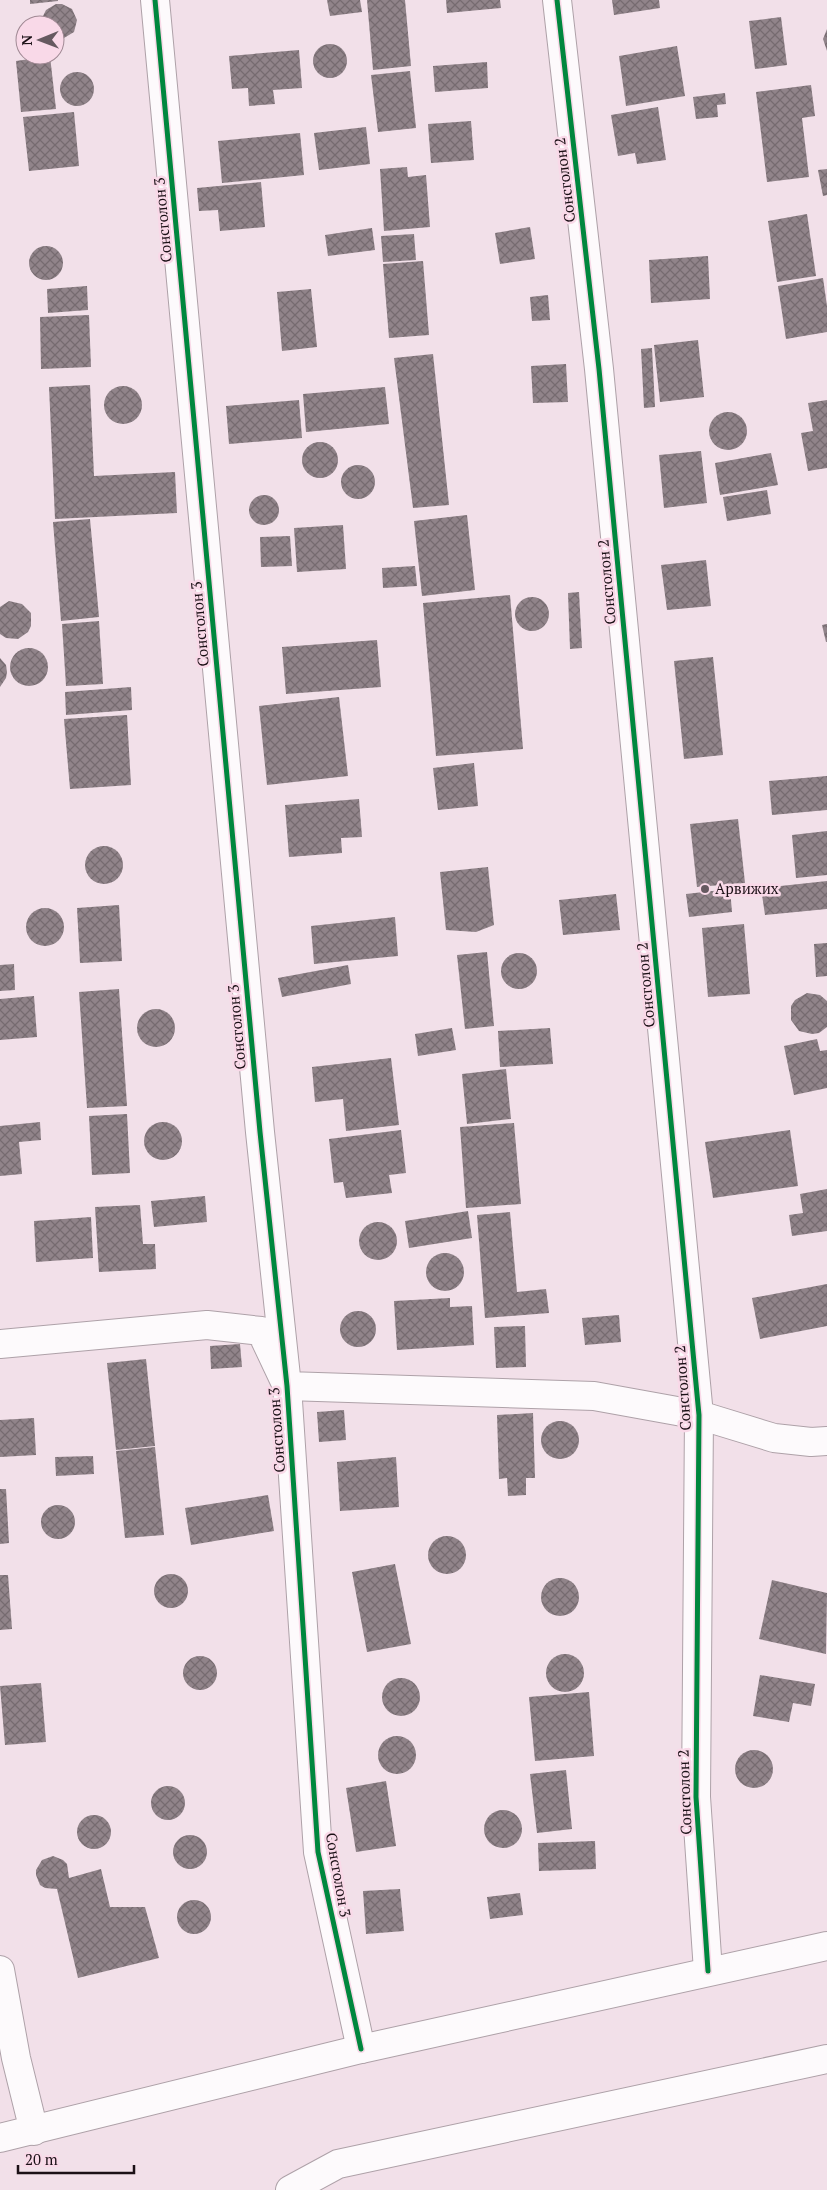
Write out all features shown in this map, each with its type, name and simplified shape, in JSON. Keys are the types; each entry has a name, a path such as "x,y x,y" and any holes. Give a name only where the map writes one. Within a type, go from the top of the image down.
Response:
{"street":[{"name":"Сонсголон 3","path":"156,0 258,1113 287,1386 318,1852 361,2048"},
{"name":"Сонсголон 2","path":"557,0 600,369 699,1416 696,1797 708,1971"},
{"path":"0,1344 206,1325 261,1331 287,1386 594,1396 699,1416 774,1438 811,1442 827,1441"},
{"path":"0,2138 361,2048 827,1946"},
{"path":"0,1970 16,2058 34,2131"},
{"path":"290,2190 338,2164 827,2059"}],"building":[{"path":"30,0 58,0 58,1 30,4"},
{"path":"327,0 360,0 362,12 330,16"},
{"path":"367,0 405,0 411,66 373,70"},
{"path":"446,0 500,0 501,8 447,13"},
{"path":"612,0 659,0 660,8 614,15"},
{"path":"56,4 62,4 72,9 77,20 74,32 65,37 65,15 44,15 46,10"},
{"path":"781,17 787,65 755,69 749,21"},
{"path":"827,29 827,51 823,39"},
{"path":"330,44 337,45 342,49 346,54 346,68 342,73 337,77 330,78 323,77 318,73 314,68 313,61 314,54 318,49 323,45"},
{"path":"677,46 685,96 626,106 619,56"},
{"path":"299,50 302,88 273,90 275,104 249,106 248,88 232,89 229,56"},
{"path":"487,62 488,88 435,92 433,66"},
{"path":"16,65 51,65 56,109 21,112"},
{"path":"410,71 416,128 378,132 371,75"},
{"path":"77,72 84,73 89,77 93,82 93,96 89,101 84,105 77,106 70,105 65,101 61,96 60,89 61,82 65,77 70,73"},
{"path":"811,85 815,116 802,118 809,177 767,182 756,92"},
{"path":"725,93 726,104 717,105 718,117 696,119 693,97"},
{"path":"658,107 666,160 637,164 635,153 618,156 611,115"},
{"path":"74,112 79,166 29,171 23,117"},
{"path":"471,121 474,160 431,163 428,124"},
{"path":"366,127 370,164 319,170 314,133"},
{"path":"300,133 304,175 222,183 218,141"},
{"path":"407,167 408,177 426,175 430,227 384,231 380,169"},
{"path":"827,169 827,195 823,196 818,170"},
{"path":"261,182 265,227 220,231 218,210 199,211 197,188"},
{"path":"807,214 816,276 777,282 768,221"},
{"path":"530,227 535,259 500,264 495,233"},
{"path":"372,228 375,250 328,256 325,235"},
{"path":"414,234 416,260 383,262 381,236"},
{"path":"46,246 53,247 58,251 62,256 62,270 58,275 53,279 46,280 39,279 34,275 30,270 29,263 30,256 34,251 39,247"},
{"path":"708,256 710,299 651,303 649,260"},
{"path":"423,261 429,335 389,338 383,264"},
{"path":"823,278 827,306 827,332 786,339 778,286"},
{"path":"87,286 88,310 48,313 47,289"},
{"path":"311,289 317,347 282,351 277,292"},
{"path":"548,295 550,320 532,321 530,297"},
{"path":"89,315 91,367 41,369 40,317"},
{"path":"698,340 704,397 660,402 654,345"},
{"path":"652,348 655,407 644,408 641,349"},
{"path":"433,354 449,505 413,508 394,358"},
{"path":"566,364 568,402 533,403 531,366"},
{"path":"90,385 94,476 175,472 177,513 55,519 49,387"},
{"path":"123,386 136,392 142,405 136,418 123,424 110,418 104,405 110,392"},
{"path":"385,387 389,424 306,432 303,394"},
{"path":"299,400 302,438 229,444 226,406"},
{"path":"827,400 827,468 808,471 801,433 813,431 808,403"},
{"path":"728,412 735,413 741,418 746,424 746,438 741,444 735,449 728,450 721,449 715,444 710,438 709,431 710,424 715,418 721,413"},
{"path":"320,442 332,448 338,460 332,472 320,478 308,472 302,460 308,448"},
{"path":"701,451 707,503 664,508 659,455"},
{"path":"771,453 778,485 720,495 715,463"},
{"path":"358,465 370,470 375,482 370,494 358,499 346,494 341,482 346,470"},
{"path":"767,490 771,514 727,521 723,497"},
{"path":"264,495 275,499 279,510 275,521 264,525 253,521 249,510 253,499"},
{"path":"467,515 475,590 422,596 414,521"},
{"path":"90,519 99,617 61,621 53,522"},
{"path":"343,525 346,569 297,572 294,528"},
{"path":"290,536 292,566 261,567 260,537"},
{"path":"706,560 711,606 667,610 661,565"},
{"path":"415,566 417,586 383,588 382,568"},
{"path":"579,592 582,648 570,649 568,593"},
{"path":"510,595 523,749 436,756 423,603"},
{"path":"532,597 539,598 544,602 548,607 548,621 544,626 539,630 532,631 525,630 520,626 516,621 515,614 516,607 520,602 525,598"},
{"path":"9,601 22,604 31,613 31,626 28,632 18,639 6,638 0,634 0,607"},
{"path":"99,621 103,684 66,686 62,624"},
{"path":"827,624 827,642 826,642 822,625"},
{"path":"377,640 381,687 286,694 282,647"},
{"path":"29,648 42,654 48,667 42,680 29,686 16,680 10,667 16,654"},
{"path":"713,657 723,755 684,759 674,661"},
{"path":"0,658 6,665 7,672 6,678 0,687"},
{"path":"131,687 132,710 66,715 65,692"},
{"path":"339,697 348,776 267,785 259,706"},
{"path":"127,715 131,785 70,789 64,719"},
{"path":"474,763 478,806 438,810 433,768"},
{"path":"827,776 827,810 772,815 769,781"},
{"path":"359,799 362,837 341,838 342,853 289,857 285,805"},
{"path":"738,819 745,883 697,887 690,824"},
{"path":"827,831 827,875 796,878 792,835"},
{"path":"104,846 117,852 123,865 117,878 104,884 91,878 85,865 91,852"},
{"path":"488,867 494,925 476,932 446,930 440,872"},
{"path":"827,881 827,909 765,915 761,888"},
{"path":"730,889 732,912 689,917 686,894"},
{"path":"616,894 620,930 563,935 559,900"},
{"path":"119,905 122,961 80,963 77,908"},
{"path":"45,908 58,914 64,927 58,940 45,946 32,940 26,927 32,914"},
{"path":"395,917 398,956 314,964 311,926"},
{"path":"744,924 750,994 708,997 702,928"},
{"path":"827,943 827,976 816,977 814,944"},
{"path":"487,952 494,1026 465,1029 457,955"},
{"path":"519,953 526,954 532,958 536,964 536,978 532,984 526,988 519,989 512,988 506,984 502,978 501,971 502,964 506,958 512,954"},
{"path":"14,964 15,990 0,991 0,965"},
{"path":"348,965 351,984 282,997 278,978"},
{"path":"119,989 127,1106 87,1108 79,992"},
{"path":"807,993 820,995 827,1001 827,1027 819,1033 812,1034 799,1031 791,1020 791,1006 795,1000"},
{"path":"34,996 37,1037 0,1040 0,999"},
{"path":"156,1009 169,1015 175,1028 169,1041 156,1047 143,1041 137,1028 143,1015"},
{"path":"452,1028 456,1050 418,1056 415,1034"},
{"path":"550,1028 553,1064 500,1067 498,1031"},
{"path":"817,1039 820,1051 827,1050 827,1088 794,1095 784,1046"},
{"path":"391,1058 399,1125 346,1131 343,1099 315,1102 312,1067"},
{"path":"506,1069 511,1119 467,1124 462,1074"},
{"path":"127,1114 130,1173 92,1175 89,1116"},
{"path":"40,1122 41,1140 19,1142 22,1174 0,1176 0,1126"},
{"path":"163,1122 176,1128 182,1141 176,1154 163,1160 150,1154 144,1141 150,1128"},
{"path":"514,1123 521,1204 466,1208 460,1127"},
{"path":"401,1130 406,1173 389,1175 392,1193 346,1198 343,1182 334,1183 329,1139"},
{"path":"790,1130 798,1186 713,1198 705,1142"},
{"path":"827,1189 827,1231 792,1236 789,1215 803,1213 800,1194"},
{"path":"205,1196 207,1222 154,1227 151,1201"},
{"path":"140,1205 143,1244 155,1244 156,1269 99,1272 95,1207"},
{"path":"468,1211 472,1238 409,1248 405,1221"},
{"path":"510,1212 517,1292 546,1289 549,1313 485,1318 477,1215"},
{"path":"91,1217 93,1258 36,1262 34,1221"},
{"path":"378,1222 391,1228 397,1241 391,1254 378,1260 365,1254 359,1241 365,1228"},
{"path":"445,1253 458,1259 464,1272 458,1285 445,1291 432,1285 426,1272 432,1259"},
{"path":"827,1284 827,1326 760,1339 752,1298"},
{"path":"450,1298 450,1307 472,1306 474,1345 397,1350 394,1301"},
{"path":"358,1311 365,1312 371,1316 375,1322 375,1336 371,1342 365,1346 358,1347 351,1346 345,1342 341,1336 340,1329 341,1322 345,1316 351,1312"},
{"path":"619,1315 621,1342 585,1345 582,1318"},
{"path":"525,1326 526,1367 496,1368 494,1327"},
{"path":"240,1344 242,1367 211,1369 210,1346"},
{"path":"146,1359 155,1446 116,1450 107,1363"},
{"path":"344,1410 346,1440 319,1442 317,1412"},
{"path":"533,1413 535,1478 526,1478 526,1495 508,1496 507,1478 499,1479 497,1415"},
{"path":"34,1418 36,1455 0,1457 0,1420"},
{"path":"560,1421 573,1427 579,1440 573,1453 560,1459 547,1453 541,1440 547,1427"},
{"path":"155,1447 164,1535 125,1538 116,1451"},
{"path":"93,1456 94,1474 56,1476 55,1457"},
{"path":"396,1457 399,1507 340,1511 337,1462"},
{"path":"0,1489 6,1489 9,1543 0,1544"},
{"path":"268,1495 274,1531 191,1545 185,1508"},
{"path":"58,1505 70,1510 75,1522 70,1534 58,1539 46,1534 41,1522 46,1510"},
{"path":"447,1536 460,1542 466,1555 460,1568 447,1574 434,1568 428,1555 434,1542"},
{"path":"395,1564 411,1644 367,1652 352,1572"},
{"path":"171,1574 183,1579 188,1591 183,1603 171,1608 159,1603 154,1591 159,1579"},
{"path":"0,1575 8,1575 12,1629 0,1630"},
{"path":"560,1578 573,1584 579,1597 573,1610 560,1616 547,1610 541,1597 547,1584"},
{"path":"772,1580 827,1593 826,1654 759,1639"},
{"path":"565,1654 572,1655 578,1660 583,1666 583,1680 578,1686 572,1691 565,1692 558,1691 552,1686 547,1680 546,1673 547,1666 552,1660 558,1655"},
{"path":"200,1656 212,1661 217,1673 212,1685 200,1690 188,1685 183,1673 188,1661"},
{"path":"760,1675 815,1684 811,1706 793,1703 789,1722 753,1716"},
{"path":"401,1678 414,1684 420,1697 414,1710 401,1716 388,1710 382,1697 388,1684"},
{"path":"41,1683 46,1742 5,1745 0,1686"},
{"path":"589,1692 594,1756 535,1761 529,1697"},
{"path":"397,1736 410,1742 416,1755 410,1768 397,1774 384,1768 378,1755 384,1742"},
{"path":"754,1750 767,1756 773,1769 767,1782 754,1788 741,1782 735,1769 741,1756"},
{"path":"566,1770 572,1829 537,1833 530,1774"},
{"path":"386,1781 396,1846 356,1852 346,1788"},
{"path":"168,1786 180,1791 185,1803 180,1815 168,1820 156,1815 151,1803 156,1791"},
{"path":"503,1810 510,1811 516,1816 521,1822 521,1836 516,1842 510,1847 503,1848 496,1847 490,1842 485,1836 484,1829 485,1822 490,1816 496,1811"},
{"path":"94,1815 106,1820 111,1832 106,1844 94,1849 82,1844 77,1832 82,1820"},
{"path":"190,1835 202,1840 207,1852 202,1864 190,1869 178,1864 173,1852 178,1840"},
{"path":"595,1841 596,1869 539,1871 538,1843"},
{"path":"53,1856 67,1864 69,1878 101,1869 110,1907 145,1907 159,1958 78,1978 57,1889 45,1888 40,1885 36,1875 36,1870 42,1860"},
{"path":"400,1889 404,1931 366,1934 363,1891"},
{"path":"520,1893 523,1915 490,1919 487,1897"},
{"path":"194,1900 206,1905 211,1917 206,1929 194,1934 182,1929 177,1917 182,1905"}],"cycle path":[{"path":"155,0 260,1132 287,1386 318,1852 361,2049"},
{"path":"557,0 599,369 699,1415 696,1797 708,1971"}],"place":[{"name":"Арвижих","path":"705,889"}]}
